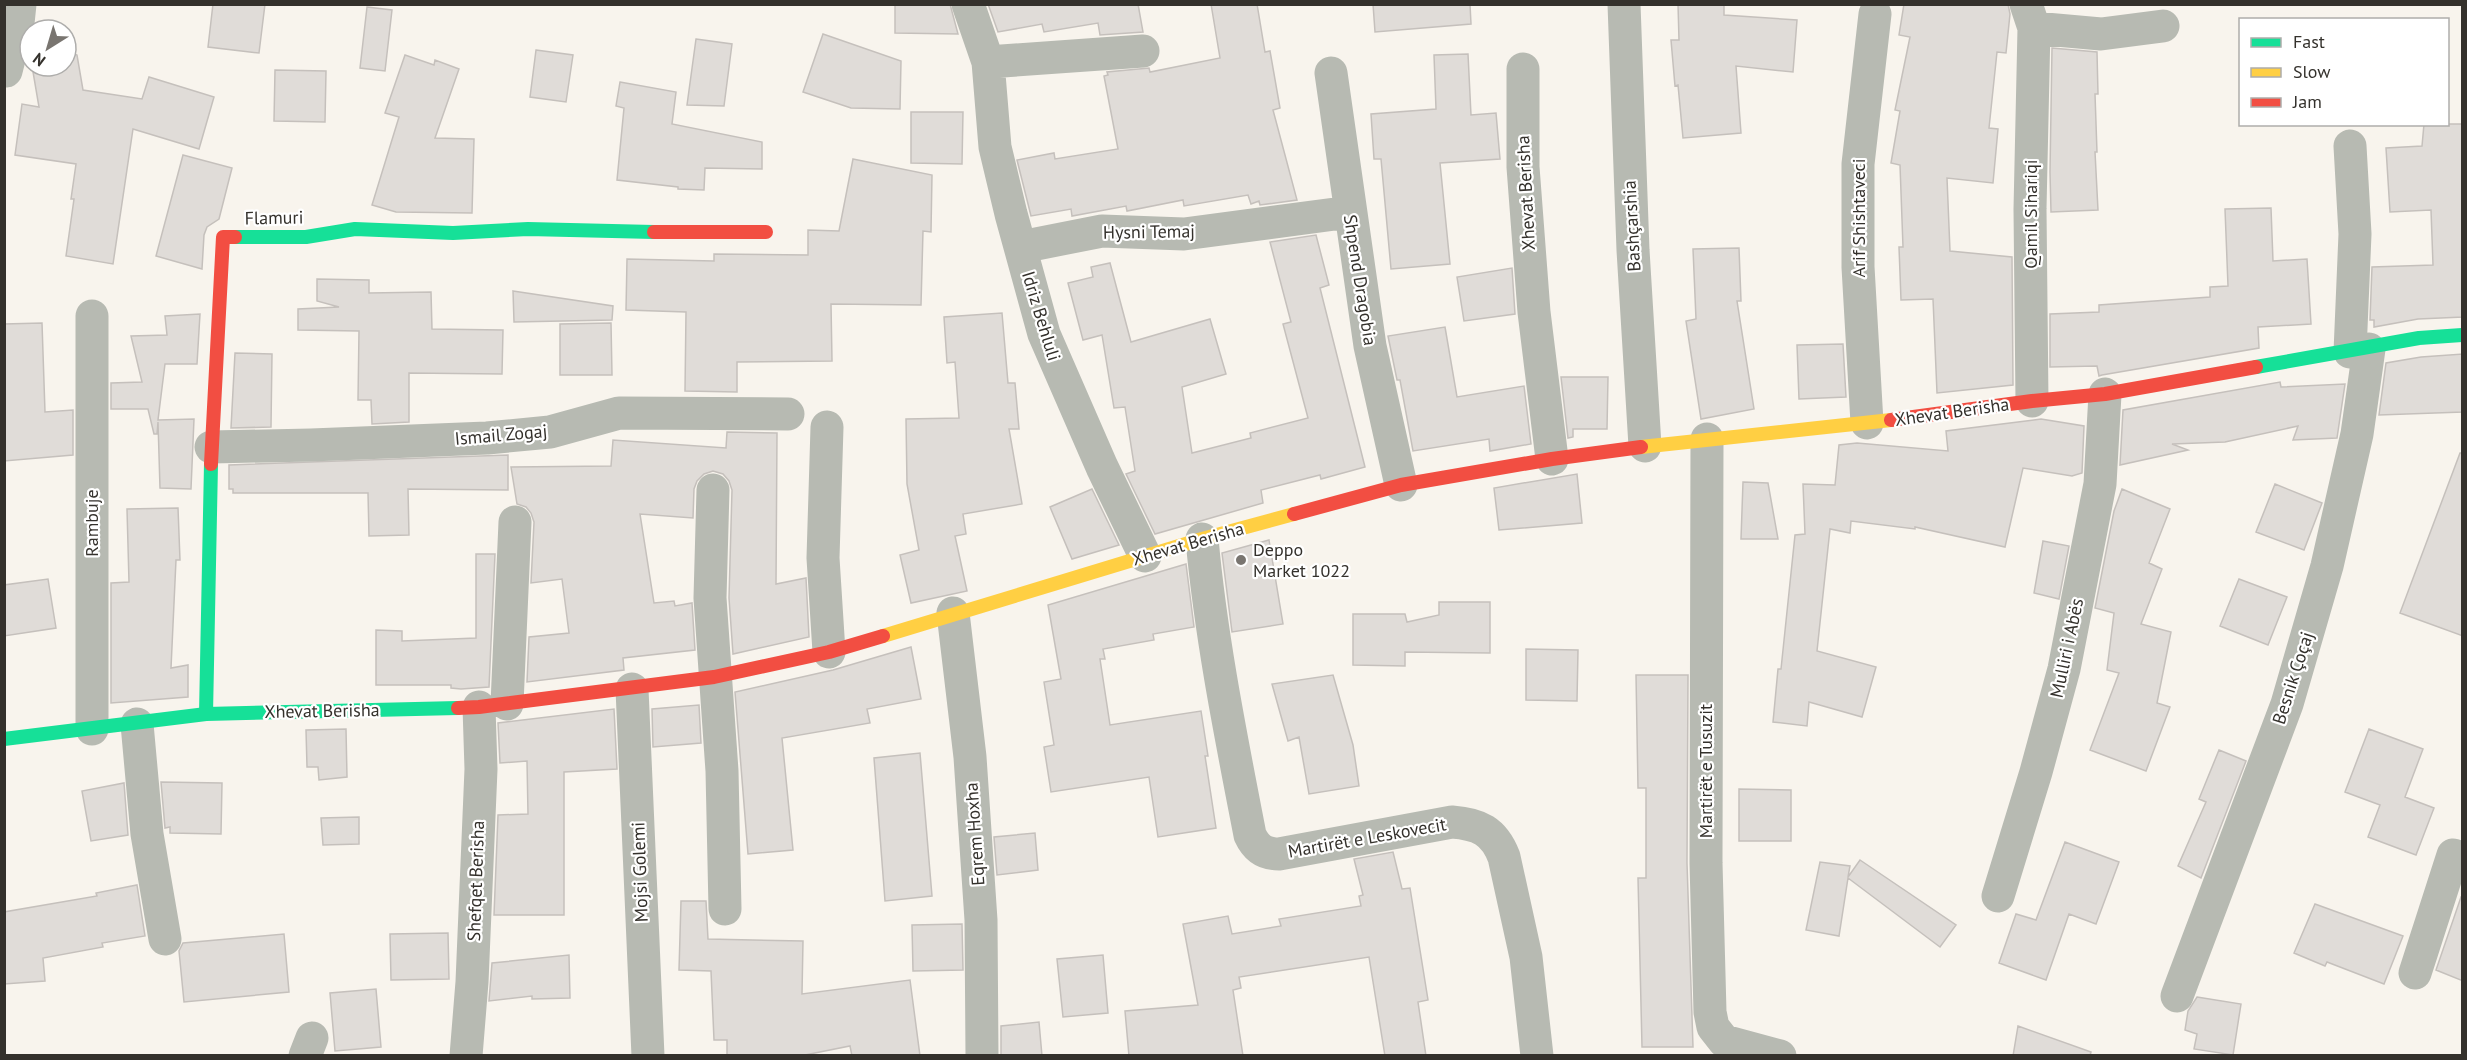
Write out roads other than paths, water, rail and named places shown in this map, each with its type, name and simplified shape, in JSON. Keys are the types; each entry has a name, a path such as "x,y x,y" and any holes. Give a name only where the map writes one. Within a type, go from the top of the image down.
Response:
{"street":[{"path":"6,71 18,23 20,4"},
{"name":"Idriz Behluli","path":"968,4 988,62 995,147 1044,334 1056,366 1145,556"},
{"name":"Bashçarshia","path":"1624,4 1633,250 1645,446"},
{"name":"Arif Shishtaveci","path":"1867,423 1858,267 1858,164 1875,14"},
{"name":"Qamil Sihariqi","path":"2032,401 2030,16 2102,34 2163,26"},
{"path":"988,62 1143,51"},
{"name":"Xhevat Berisha","path":"1523,69 1524,178 1534,312 1552,459"},
{"name":"Shpend Dragobia","path":"1331,73 1370,346 1401,485"},
{"path":"2350,146 2360,350"},
{"name":"Hysni Temaj","path":"1021,247 1102,231 1184,234 1350,212"},
{"name":"Flamuri","path":"206,714 211,447 223,237 306,237 355,229 453,234 528,229 766,232"},
{"name":"Rambuje","path":"92,316 92,729"},
{"name":"Xhevat Berisha","path":"4,740 206,714 493,705 714,677 829,652 1202,539 1401,485 1552,459 1645,446 1867,423 2032,401 2105,394 2420,338 2463,335"},
{"name":"Besnik Çoçaj","path":"2177,996 2290,693 2327,566 2357,434 2360,350"},
{"name":"Mulliri i Abës","path":"1998,896 2036,772 2064,669 2100,484 2105,394"},
{"name":"Ismail Zogaj","path":"211,447 311,446 486,438 550,432 619,413 788,414"},
{"path":"827,427 822,558 829,652"},
{"name":"Martirët e Tusuzit","path":"1707,440 1706,840 1710,1012 1713,1027 1724,1041 1780,1056"},
{"path":"713,490 710,598 722,771 725,909"},
{"path":"493,705 515,522"},
{"name":"Martirët e Leskovecit","path":"1202,539 1207,596 1239,781 1250,835 1254,844 1269,854 1278,854 1452,822 1479,827 1490,833 1499,843 1504,857 1526,957 1537,1056"},
{"name":"Eqrem Hoxha","path":"953,614 970,757 981,920 982,1056"},
{"name":"Mojsi Golemi","path":"632,689 648,1056"},
{"name":"Shefqet Berisha","path":"466,1056 481,769 493,705"},
{"path":"137,724 147,834 165,939"},
{"path":"2415,973 2453,855 2463,858"}],"place":[{"name":"Deppo Market 1022","path":"1241,560"}]}
